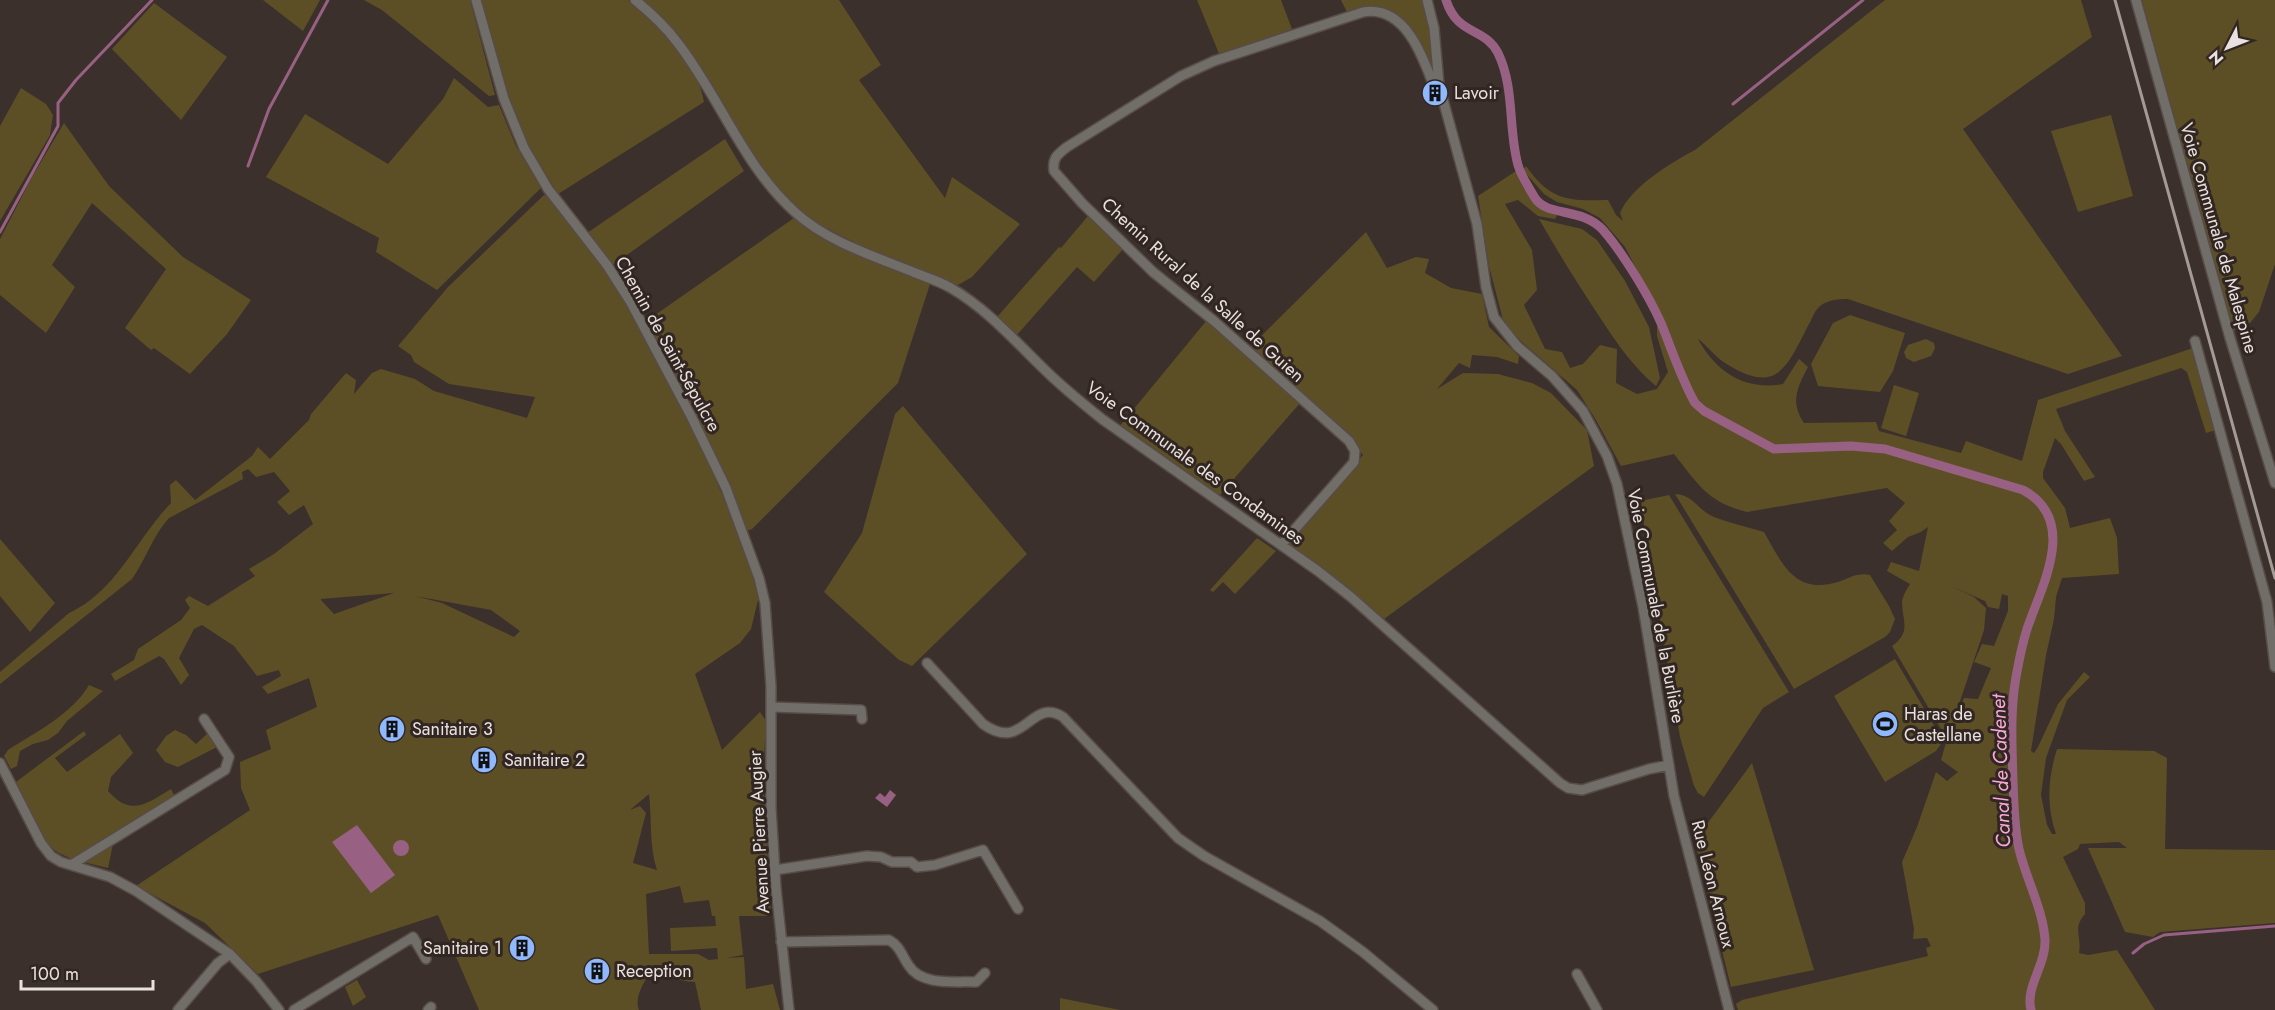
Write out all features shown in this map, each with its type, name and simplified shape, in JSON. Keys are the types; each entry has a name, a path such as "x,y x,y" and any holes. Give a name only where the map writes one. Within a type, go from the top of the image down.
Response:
{"street":[{"name":"Chemin de Saint-Sépulcre","path":"476,0 504,99 524,148 548,189 607,265 630,301 726,488 759,578 765,603 769,652"},
{"name":"Voie Communale des Condamines","path":"635,0 678,42 756,169 797,215 843,243 949,287 971,302 991,317 1076,398 1102,419 1351,597 1568,788 1589,789 1649,769 1669,765"},
{"name":"Voie Communale de la Burlière","path":"1427,0 1434,28 1439,85 1477,224 1486,286 1494,317 1517,346 1552,376 1583,411 1608,456 1617,484 1639,583 1669,765"},
{"name":"Voie Communale de Malespine","path":"2136,0 2230,338 2275,483"},
{"name":"Chemin Rural de la Salle de Guien","path":"1281,545 1354,462 1355,451 1349,441 1214,321 1153,272 1101,222 1054,171 1053,164 1056,155 1191,71 1225,57 1363,12 1380,12 1396,20 1420,50 1433,84 1439,85"},
{"path":"2195,341 2267,602 2275,667"},
{"name":"Avenue Pierre Augier","path":"769,652 771,808 789,1010"},
{"path":"927,663 983,724 1002,734 1019,730 1046,711 1063,717 1178,838 1204,856 1320,921 1363,952 1433,1010"},
{"path":"771,707 861,710 862,719"},
{"path":"71,865 225,770 229,757 204,719"},
{"path":"0,763 41,843 51,856 110,877 136,891 230,954 279,1010"},
{"name":"Rue Léon Arnoux","path":"1669,765 1729,1010"},
{"path":"775,870 867,856 881,857 892,862 911,862 917,867 935,865 983,850 1018,909"},
{"path":"294,1010 413,937 426,959"},
{"path":"782,942 889,940 897,944 909,968 919,977 976,982 985,973"},
{"path":"178,1010 218,963 230,954"},
{"path":"1577,974 1597,1010"}],"shaded area":[{"path":"263,0 320,0 303,31"},
{"path":"364,0 470,0 495,95 489,96 382,10"},
{"path":"481,0 628,0 675,45 694,72 704,102 558,194 521,133 508,98"},
{"path":"642,0 839,0 881,65 859,80 945,198 952,177 1020,224 972,277 958,285 857,244 815,222 781,193 757,164 680,37"},
{"path":"1197,0 1281,0 1292,29 1220,56"},
{"path":"1341,0 1423,0 1429,26 1433,76 1403,26 1391,12 1385,9 1369,8 1348,14"},
{"path":"1885,0 2081,0 2092,37 1963,129 2122,356 2068,374 1848,299 1821,305 1787,364 1779,372 1769,377 1757,377 1743,373 1721,360 1698,339 1705,351 1723,370 1744,382 1756,385 1783,384 1799,359 1808,367 1796,402 1804,423 1876,422 1879,431 1961,453 1966,441 2022,461 2038,400 2193,348 2216,430 2206,433 2187,372 2181,368 2056,409 2065,431 2095,477 2084,481 2055,438 2043,472 2043,478 2065,508 2070,528 2110,518 2117,538 2119,574 2062,578 2056,597 2031,751 2034,753 2038,747 2058,704 2084,672 2090,677 2067,700 2046,758 2041,795 2047,825 2052,834 2056,834 2049,792 2057,749 2154,751 2167,758 2165,849 2275,850 2275,923 2160,932 2153,937 2125,932 2088,848 2127,848 2119,842 2080,844 2078,849 2063,857 2085,903 2085,914 2078,928 2079,953 2088,955 2117,950 2155,1010 1738,1010 1736,1004 1742,1000 1928,956 1926,948 1931,946 1927,938 1913,939 1914,929 1902,862 1936,772 1947,781 1958,772 1941,760 1947,739 1892,646 1904,631 1902,602 1910,584 1887,571 1891,562 1919,571 1928,527 1908,537 1892,551 1883,543 1897,530 1889,521 1905,503 1887,488 1747,512 1733,508 1713,497 1697,483 1674,454 1621,466 1577,390 1514,335 1503,320 1489,266 1478,196 1516,171 1522,186 1531,198 1557,215 1555,219 1538,216 1518,200 1505,204 1532,250 1537,290 1524,305 1545,349 1562,352 1570,368 1583,364 1600,345 1617,349 1616,383 1637,394 1657,389 1668,372 1657,336 1657,309 1625,247 1600,218 1583,209 1557,202 1544,194 1523,170 1526,166 1544,186 1561,196 1581,200 1608,200 1616,215 1623,221 1620,213 1625,203 1642,185 1695,150","holes":["1953,587 1985,601 1988,607 1999,609 2002,594 2008,596 2008,611 1994,646 1982,644 1974,662 1991,668 1978,699 1964,698 1952,725 1984,630 1986,608 1974,597"]},
{"path":"2142,0 2275,0 2275,264 2259,312 2250,323 2233,331"},
{"path":"154,3 227,57 181,120 112,49"},
{"path":"454,78 488,107 499,105 516,146 541,188 437,290 376,252 379,238 266,177 305,114 388,164 443,99"},
{"path":"21,88 46,104 53,115 50,135 0,221 0,126"},
{"path":"2111,115 2133,196 2078,212 2051,131"},
{"path":"64,123 109,186 183,257 251,300 227,334 190,374 154,348 151,350 125,328 166,269 92,203 52,265 75,287 46,333 0,295 0,239 32,177"},
{"path":"725,139 744,171 613,265 587,233"},
{"path":"544,195 550,197 606,270 700,444 739,533 759,596 751,629 740,643 695,674 722,750 760,712 766,721 763,777 771,916 739,916 743,955 726,958 744,957 746,989 773,984 780,1010 701,1010 695,982 649,974 638,996 639,1010 479,1010 438,915 258,974 205,923 136,886 250,810 241,788 240,762 271,749 266,730 317,707 309,678 268,694 262,687 281,676 279,670 257,676 234,646 202,625 194,629 179,658 189,675 181,685 164,659 159,656 115,681 111,674 134,660 138,649 181,620 190,608 185,600 189,596 208,606 255,576 249,569 274,554 313,524 304,505 289,515 277,502 290,491 274,472 256,477 248,469 242,472 243,479 169,518 158,532 132,579 0,684 0,672 69,613 100,592 113,578 171,503 170,485 176,480 195,500 252,456 258,447 270,459 309,420 311,414 346,373 356,380 354,394 372,373 381,369 415,379 434,391 527,418 535,397 449,384 414,362 411,355 398,346 448,287","holes":["394,593 334,614 321,599","415,596 491,610 520,631 514,637 442,603","649,794 652,842 657,870 633,863 646,813 640,806 630,810","680,886 684,903 709,900 716,926 670,928 671,951 717,948 718,959 709,960 698,954 649,954 646,894"]},
{"path":"1088,216 1123,249 1094,282 1077,267 1016,336 997,317"},
{"path":"794,218 818,235 930,284 898,383 752,529 747,531 719,464 645,322"},
{"path":"1539,219 1582,229 1597,240 1625,281 1649,327 1660,378 1656,386 1634,364 1615,339 1578,284"},
{"path":"1366,232 1387,268 1416,257 1429,259 1425,273 1451,288 1482,294 1489,327 1519,356 1518,364 1497,357 1472,355 1470,368 1459,363 1437,389 1463,373 1498,374 1532,383 1551,393 1587,430 1594,466 1384,619 1290,547 1290,540 1363,455 1350,439 1249,348"},
{"path":"1850,315 1905,333 1893,371 1880,392 1818,386 1811,364 1833,323"},
{"path":"1207,320 1301,402 1219,496 1119,427"},
{"path":"1926,339 1934,343 1935,348 1931,356 1914,362 1906,358 1904,352 1908,345"},
{"path":"1894,385 1919,393 1906,436 1881,428"},
{"path":"903,406 1027,554 912,666 899,660 824,592 862,533 895,414"},
{"path":"1675,494 1687,497 1714,517 1764,532 1784,565 1800,580 1823,585 1858,575 1870,575 1895,619 1890,632 1794,689"},
{"path":"1669,495 1789,692 1763,708 1704,797 1694,786 1680,737 1640,501"},
{"path":"1257,538 1276,551 1235,594 1223,582 1213,592 1210,590"},
{"path":"0,539 55,603 30,632 0,596"},
{"path":"1895,659 1943,741 1936,751 1885,782 1834,696"},
{"path":"89,685 103,691 67,721 58,733 48,740 20,751 17,766 11,769 4,756 8,750 63,714"},
{"path":"175,730 186,735 196,744 209,732 219,746 178,767 165,762 156,750 166,736"},
{"path":"84,731 86,735 55,758 67,772 120,734 133,753 111,777 108,791 116,799 131,806 146,803 171,789 175,797 115,834 108,868 71,858 52,848 34,821 16,782"},
{"path":"1752,763 1814,970 1731,987 1696,846 1707,824"},
{"path":"890,790 896,795 887,807 875,798 880,793 885,797"},
{"path":"357,825 395,875 371,893 332,842"},
{"path":"398,840 404,840 409,848 407,854 398,856 393,851 393,845"},
{"path":"357,980 366,997 353,1006 345,987"},
{"path":"1060,998 1120,1010 1060,1010"}],"waterway":[{"path":"0,232 58,126 58,103 76,80 152,0"},
{"path":"248,166 269,109 328,0"},
{"name":"Canal de Cadenet","path":"1446,0 1457,20 1486,39 1498,53 1507,80 1518,165 1535,198 1548,208 1595,223 1611,239 1650,300 1690,393 1695,403 1704,411 1774,449 1851,446 1885,449 2023,490 2040,503 2049,518 2053,536 2052,554 2022,647 2012,716 2016,832 2022,860 2038,905 2045,940 2031,993 2031,1010"},
{"path":"1733,104 1863,0"},
{"path":"2133,953 2144,944 2164,935 2275,926"}],"railway":[{"path":"2115,0 2275,578"}],"place":[{"name":"Lavoir","path":"1435,93"},
{"name":"Haras de Castellane","path":"1885,724"},
{"name":"Sanitaire 3","path":"392,729"},
{"name":"Sanitaire 2","path":"484,760"},
{"name":"Sanitaire 1","path":"522,948"},
{"name":"Reception","path":"597,971"}]}
